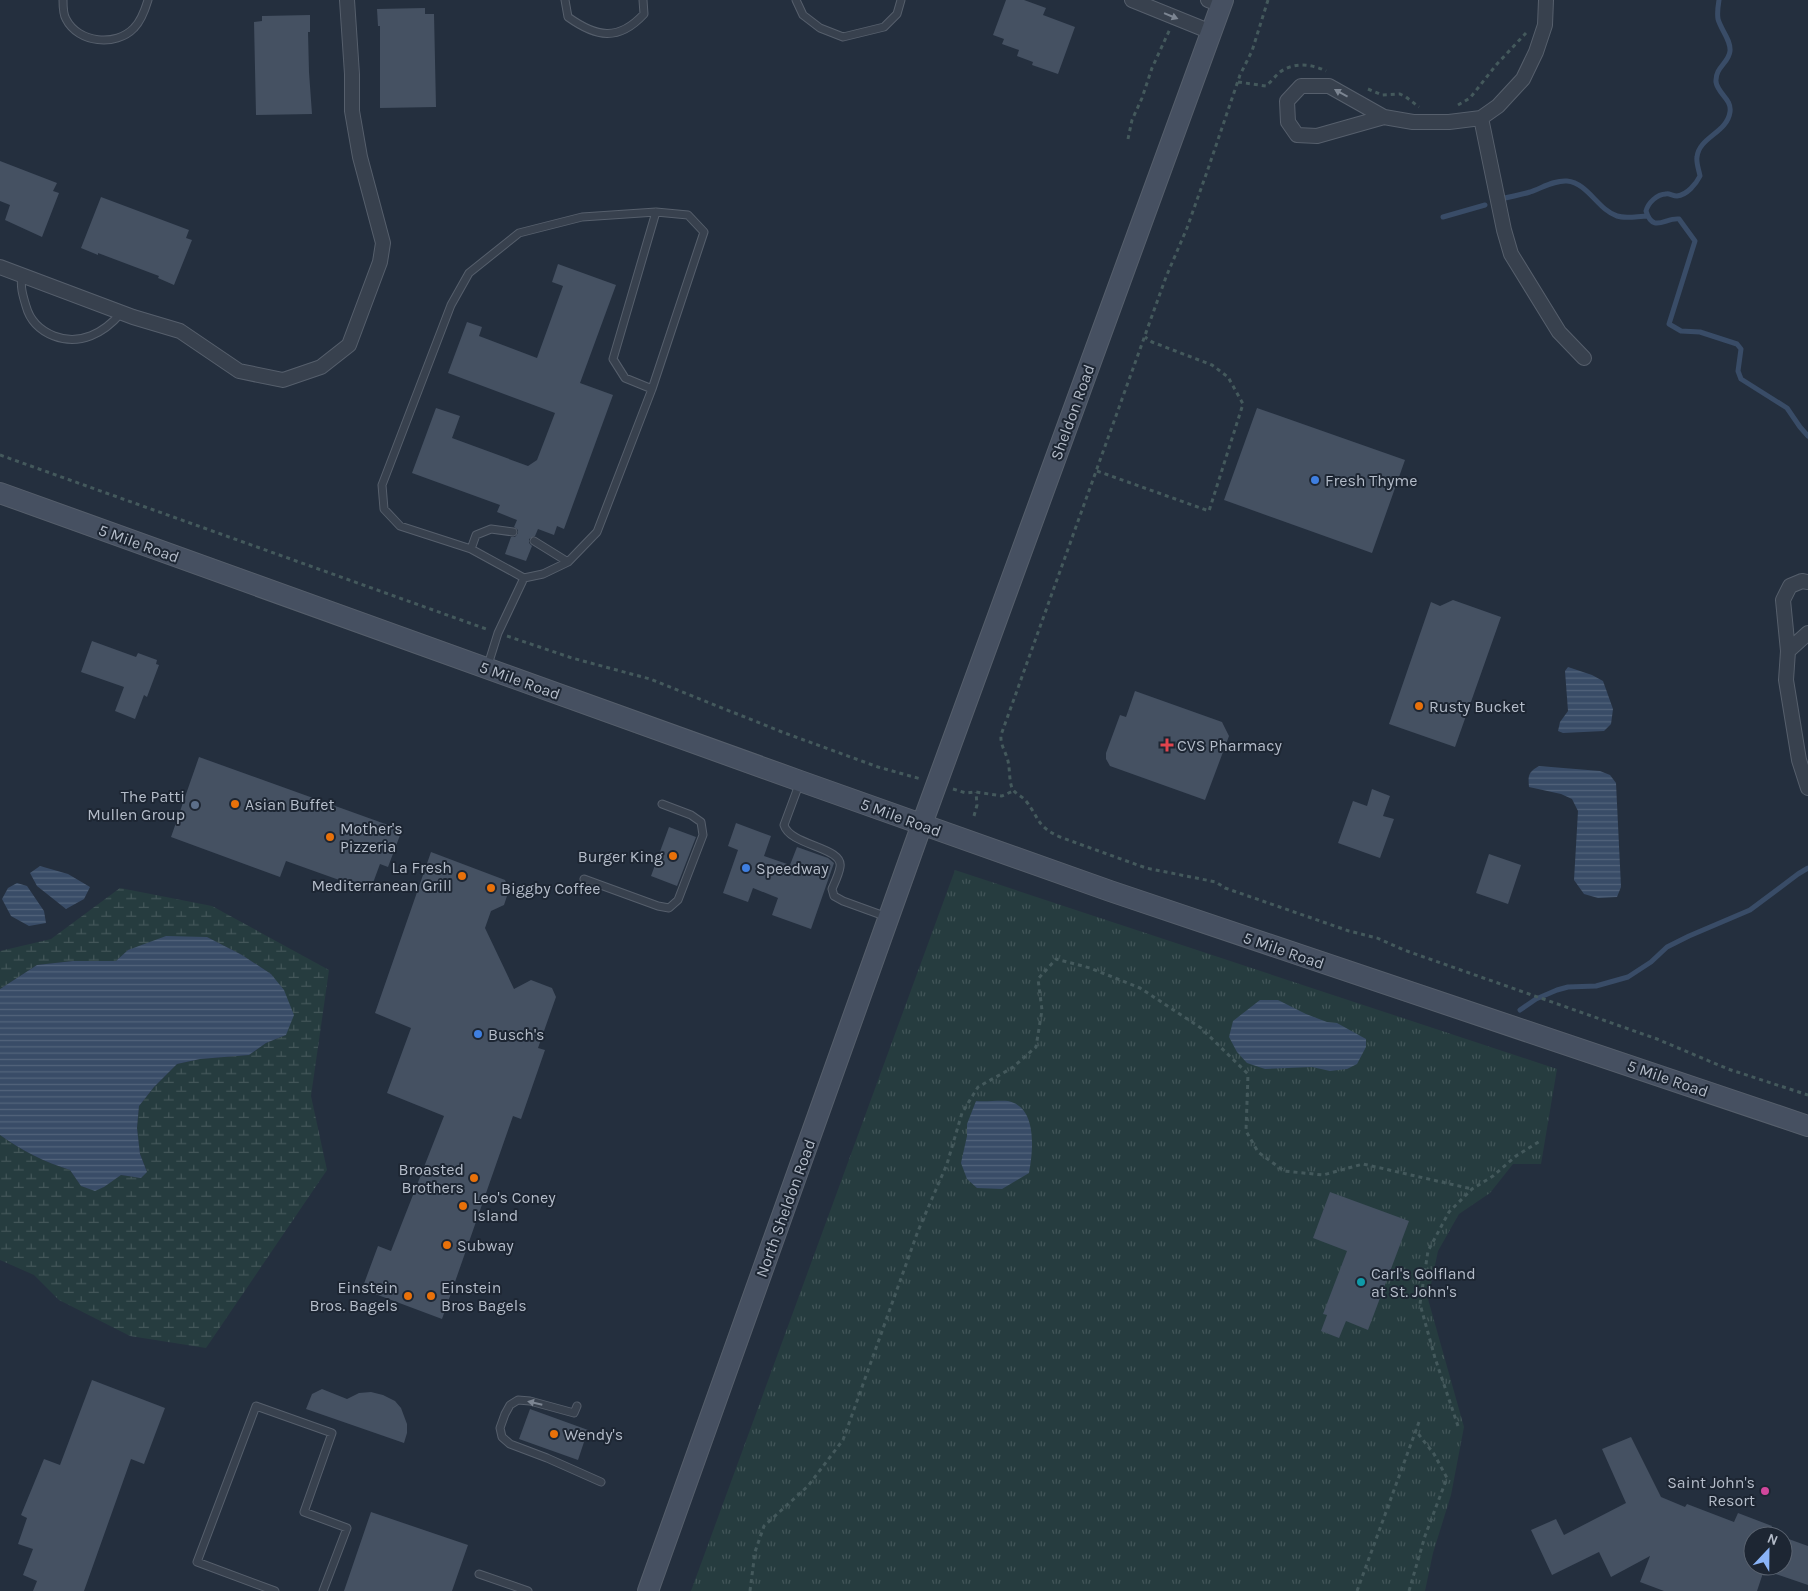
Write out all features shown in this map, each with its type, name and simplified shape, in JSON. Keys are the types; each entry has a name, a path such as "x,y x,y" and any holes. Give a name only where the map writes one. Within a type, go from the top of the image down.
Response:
{"street":[{"path":"0,267 121,313 180,331 239,371 282,380 321,367 349,345 380,262 383,243 360,157 352,111 352,74 347,0"},
{"path":"1132,0 1211,32"},
{"path":"1384,117 1317,136 1297,135 1288,122 1287,101 1301,86 1329,86 1384,117 1413,122 1449,122 1481,118 1498,106 1523,79 1536,52 1545,25 1546,0"},
{"name":"Sheldon Road","path":"922,824 1211,32 1217,2"},
{"path":"1481,118 1504,230 1511,254 1559,332 1584,358"},
{"name":"5 Mile Road","path":"0,493 800,781 1273,947 1594,1052 1808,1126"},
{"path":"1808,582 1802,581 1790,586 1783,600 1788,651 1786,680 1799,760 1808,788"},
{"path":"1788,651 1808,633"},
{"name":"North Sheldon Road","path":"648,1591 922,824"}],"lane":[{"path":"63,0 64,17 74,30 91,39 116,39 134,28 145,10 148,0"},
{"path":"565,0 568,17 581,26 600,34 620,32 634,25 644,14 643,0"},
{"path":"796,0 803,15 820,28 842,37 884,27 897,14 901,0"},
{"path":"652,389 625,378 613,359 656,212"},
{"path":"656,212 688,215 704,232 652,389 597,532 568,562 542,574 524,578 471,549 400,526 384,509 382,485 451,305 469,273 519,233 582,217 656,212"},
{"path":"22,276 20,285 27,310 34,324 44,332 57,337 71,341 94,335 106,329 121,313"},
{"path":"471,549 476,535 491,529 512,532"},
{"path":"534,541 568,562"},
{"path":"487,668 498,633 524,578"},
{"path":"800,781 784,825 786,832 797,839 830,852 839,860 841,866 832,889 834,896 843,902 889,918"},
{"path":"584,879 658,906 669,908 678,900 703,835 701,822 691,814 662,804"},
{"path":"577,1406 574,1413 530,1401 518,1400 510,1405 505,1414 500,1428 502,1437 510,1444 601,1482"},
{"path":"275,1591 197,1562 256,1406 332,1433 304,1512 347,1528 323,1591"},
{"path":"479,1574 528,1591"}],"path":[{"path":"1268,0 1252,51 1238,82 1184,235 1166,277 1001,735 1001,742 1008,760 1010,783 1013,791 1025,800 1037,821 1050,832 1060,837 1146,868 1216,882 1225,888 1349,931 1377,938 1404,950 1657,1040 1728,1069 1808,1095"},
{"path":"1128,139 1132,120 1174,17"},
{"path":"1451,108 1470,98 1497,64 1526,33"},
{"path":"1238,82 1266,86 1280,72 1294,66 1311,65 1332,73"},
{"path":"1366,89 1382,95 1400,94 1406,96 1424,111"},
{"path":"1097,471 1209,511 1243,404 1228,376 1212,365 1152,342 1145,337"},
{"path":"0,455 498,633 572,658 650,679 782,732 878,767 914,776"},
{"path":"966,793 976,792 1002,796 1013,791"},
{"path":"974,816 977,805 976,792"},
{"path":"750,1591 755,1552 764,1526 808,1486 843,1440 918,1231 947,1164 962,1113 978,1087 1012,1068 1036,1046 1042,1010 1038,979 1056,959 1090,968 1140,988 1201,1028 1248,1074 1246,1131 1258,1152 1284,1171 1323,1175 1363,1164 1472,1189"},
{"path":"1458,1426 1435,1358 1420,1304 1428,1251 1449,1212 1472,1189 1493,1176 1516,1156 1540,1142"},
{"path":"1357,1591 1419,1422"},
{"path":"1409,1591 1425,1536 1448,1478 1434,1454 1416,1431"}],"green space":[{"path":"955,870 1557,1069 1541,1164 1513,1164 1490,1193 1459,1214 1438,1251 1428,1299 1464,1427 1451,1495 1433,1553 1425,1591 691,1591"},
{"path":"120,888 212,906 329,970 311,1096 327,1170 206,1348 130,1336 59,1300 34,1275 0,1260 0,1135 34,1156 70,1170 81,1186 99,1189 121,1175 141,1178 147,1171 140,1154 137,1128 139,1106 154,1087 177,1064 200,1059 249,1055 266,1043 286,1035 271,974 242,955 207,937 128,950 116,961 73,961 37,965 0,989 0,951 51,939"}],"water":[{"path":"1568,667 1603,681 1613,709 1611,724 1604,731 1563,733 1558,731 1560,722 1568,711 1565,671"},
{"path":"1539,766 1600,771 1610,775 1616,783 1621,887 1617,897 1598,898 1584,894 1574,880 1578,811 1572,799 1561,794 1529,787 1530,775"},
{"path":"40,866 68,874 90,887 84,899 66,909 37,886 30,873"},
{"path":"17,883 27,886 44,911 46,923 29,926 11,916 2,899 8,888"},
{"path":"166,936 207,937 242,955 271,974 284,990 294,1015 286,1035 266,1043 249,1055 200,1059 177,1064 154,1087 139,1106 137,1128 140,1154 147,1172 141,1178 121,1175 95,1191 81,1186 70,1170 34,1156 0,1135 0,989 37,965 73,961 116,961 128,950"},
{"path":"1260,1000 1278,1000 1306,1014 1327,1022 1337,1023 1366,1039 1366,1047 1357,1064 1347,1069 1330,1071 1312,1067 1265,1069 1247,1063 1237,1052 1229,1037 1233,1021"},
{"path":"976,1101 1008,1101 1018,1105 1029,1121 1032,1153 1029,1173 1002,1189 977,1188 967,1179 961,1163 967,1136 967,1124"}],"building":[{"path":"1006,0 1024,0 1046,8 1043,15 1075,27 1058,74 1032,65 1033,62 1017,56 1019,50 1002,44 1004,39 993,35"},
{"path":"425,8 425,14 434,14 436,107 380,108 380,26 378,26 377,9"},
{"path":"310,15 310,32 308,32 312,114 256,115 254,22 262,21 262,16"},
{"path":"0,161 57,183 53,191 59,193 42,237 5,220 10,205 0,201"},
{"path":"101,197 189,230 186,238 192,240 174,285 158,278 159,276 81,248"},
{"path":"558,264 616,285 580,383 613,395 564,529 557,526 554,535 538,529 535,536 529,539 529,543 532,546 526,561 505,554 511,537 515,537 518,533 518,530 514,527 517,520 497,512 500,505 412,473 436,408 460,416 452,438 528,466 537,460 555,413 448,373 467,322 482,327 479,336 537,358 563,286 552,282"},
{"name":"Fresh Thyme","path":"1257,408 1405,460 1372,553 1224,500"},
{"path":"1453,600 1501,617 1455,747 1389,724 1431,602 1440,606"},
{"path":"92,641 136,657 138,653 157,660 156,664 159,665 147,697 144,695 135,719 115,711 124,687 81,672"},
{"name":"CVS Pharmacy","path":"1135,691 1222,722 1229,736 1205,800 1110,766 1106,759 1106,753 1120,715 1126,717"},
{"path":"199,757 402,830 388,867 380,864 370,891 286,861 280,877 171,837"},
{"path":"1372,789 1390,796 1383,816 1394,819 1380,858 1338,843 1353,801 1367,806"},
{"path":"736,823 771,836 764,856 790,865 797,847 828,858 834,863 811,929 772,915 778,898 753,888 748,902 723,893 738,850 728,846"},
{"name":"Burger King","path":"669,827 696,837 677,886 651,876"},
{"path":"431,852 505,880 509,890 504,905 491,911 485,928 514,989 531,980 552,988 556,997 538,1048 545,1050 521,1119 513,1116 442,1319 362,1289 378,1246 391,1251 444,1116 387,1093 411,1028 375,1013"},
{"path":"1489,854 1521,865 1508,904 1476,893"},
{"name":"Carl's Golfland at St. John's","path":"1330,1192 1409,1221 1368,1330 1346,1321 1339,1338 1321,1331 1327,1315 1323,1314 1347,1251 1313,1238"},
{"path":"92,1380 165,1408 144,1464 131,1459 84,1591 33,1591 37,1581 23,1575 33,1549 18,1544 27,1518 21,1515 44,1459 60,1465"},
{"path":"322,1389 347,1399 359,1393 371,1392 395,1401 401,1408 407,1424 404,1443 306,1409 312,1394"},
{"name":"Wendy's","path":"530,1409 588,1430 578,1460 519,1439"},
{"path":"1631,1437 1661,1497 1685,1507 1687,1504 1734,1522 1738,1513 1772,1526 1743,1526 1743,1576 1762,1576 1757,1591 1664,1591 1640,1582 1650,1556 1611,1577 1599,1552 1552,1575 1531,1530 1556,1519 1564,1535 1626,1503 1602,1449"},
{"path":"371,1512 468,1545 452,1591 344,1591"},
{"path":"1793,1541 1808,1546 1808,1585 1782,1576 1793,1576"}],"waterway":[{"path":"1719,0 1718,19 1729,43 1730,51 1716,77 1716,82 1730,107 1728,119 1699,150 1697,164 1700,176 1694,186 1681,195 1663,194 1656,197 1646,211 1652,222 1656,223 1679,219 1695,241 1669,324 1681,331 1700,332 1737,344 1741,349 1738,371 1741,379 1787,408 1808,436"},
{"path":"1500,199 1530,192 1553,183 1567,181 1581,186 1610,213 1621,217 1648,216"},
{"path":"1443,217 1485,205"},
{"path":"1520,1010 1536,999 1557,990 1568,987 1596,986 1628,977 1651,962 1667,947 1750,910 1808,868"}],"place":[{"name":"Fresh Thyme","path":"1315,480"},
{"name":"Rusty Bucket","path":"1419,706"},
{"name":"CVS Pharmacy","path":"1167,745"},
{"name":"Asian Buffet","path":"235,804"},
{"name":"The Patti Mullen Group","path":"195,805"},
{"name":"Mother's Pizzeria","path":"330,837"},
{"name":"Burger King","path":"673,856"},
{"name":"Speedway","path":"746,868"},
{"name":"La Fresh Mediterranean Grill","path":"462,876"},
{"name":"Biggby Coffee","path":"491,888"},
{"name":"Busch's","path":"478,1034"},
{"name":"Broasted Brothers","path":"474,1178"},
{"name":"Leo's Coney Island","path":"463,1206"},
{"name":"Subway","path":"447,1245"},
{"name":"Carl's Golfland at St. John's","path":"1361,1282"},
{"name":"Einstein Bros. Bagels","path":"408,1296"},
{"name":"Einstein Bros Bagels","path":"431,1296"},
{"name":"Wendy's","path":"554,1434"},
{"name":"Saint John's Resort","path":"1765,1491"}]}
